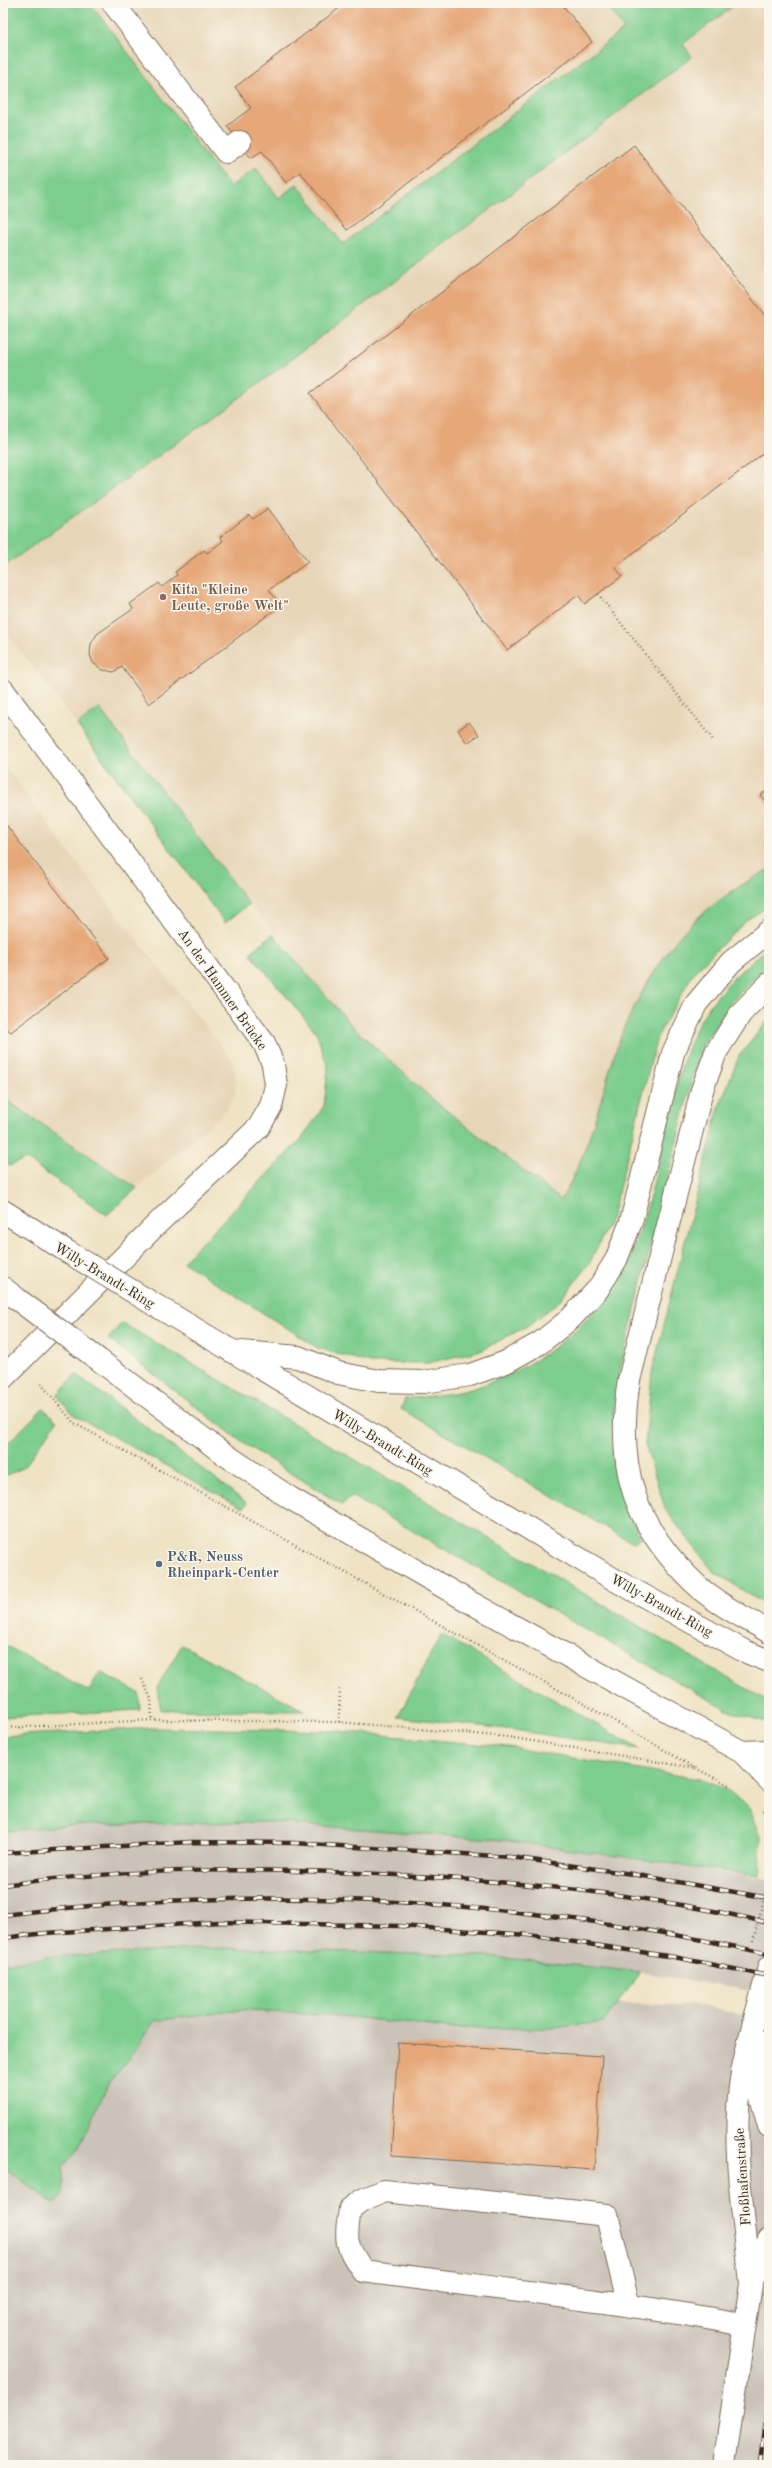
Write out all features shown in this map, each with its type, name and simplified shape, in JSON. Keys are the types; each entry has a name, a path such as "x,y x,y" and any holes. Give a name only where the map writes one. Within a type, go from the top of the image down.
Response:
{"main road":[{"path":"113,3 226,152 240,142"},
{"name":"An der Hammer Brücke","path":"3,690 264,1043 273,1064 276,1085 272,1106 259,1127 159,1222 3,1378"},
{"path":"231,1351 298,1357 338,1373 379,1381 422,1382 470,1375 506,1362 540,1343 570,1319 598,1289 616,1260 631,1222 673,1054 696,1004 731,962 769,931"},
{"path":"769,984 741,1013 716,1052 702,1090 628,1380 623,1416 624,1451 632,1489 645,1522 668,1556 703,1591 769,1632"},
{"name":"Willy-Brandt-Ring","path":"3,1211 231,1351 615,1580 744,1651 769,1661"},
{"path":"10,1294 220,1451 290,1498 468,1601 742,1752 769,1780"},
{"path":"742,1752 769,1751"},
{"name":"Floßhafenstraße","path":"751,2284 739,2167 738,2134 741,2078 769,1967"},
{"name":"Floßhafenstraße","path":"760,2000 759,2090 769,2126"},
{"path":"629,2307 607,2215 384,2191 362,2200 350,2209 347,2227 348,2249 363,2271 629,2307 745,2325"},
{"name":"Floßhafenstraße","path":"724,2465 751,2284 769,2239"}],"path":[{"path":"598,594 714,741"},
{"path":"20,1361 74,1423 731,1786"},
{"path":"142,1679 151,1699 152,1720"},
{"path":"339,1722 340,1686"},
{"path":"3,1728 152,1720 339,1722 508,1737 696,1768"},
{"path":"760,1808 769,1825"}],"shaded area":[{"path":"90,3 605,3 625,29 343,244 297,184 280,198 231,187"},
{"path":"737,3 769,3 769,869 746,882 620,1039 582,1161 561,1200 432,1099 353,1027 228,877 99,709 77,725 3,628 3,567 241,397 692,57 683,44"},
{"path":"3,763 65,848 233,1061 236,1078 235,1095 225,1111 137,1188 3,1098"},
{"path":"267,1822 494,1839 769,1879 769,1994 640,1972 486,1956 218,1948 48,1957 3,1964 3,1831 70,1825"},
{"path":"332,1996 709,2006 769,2022 769,2465 3,2465 3,2020"}],"green space":[{"path":"3,3 90,3 230,187 256,168 279,198 297,184 343,244 624,29 605,3 737,3 683,44 692,57 241,397 3,567"},
{"path":"99,708 249,904 225,923 77,725"},
{"path":"769,869 769,906 748,919 694,972 657,1037 612,1217 590,1262 562,1299 529,1325 482,1350 428,1363 370,1363 318,1348 183,1262 303,1137 324,1106 328,1068 316,1032 250,953 273,934 353,1027 432,1099 561,1200 580,1162 624,1028 640,996 660,963 681,935 708,909 728,894"},
{"path":"769,947 769,963 731,1002 703,1044 690,1087 618,1378 612,1425 612,1454 619,1486 640,1538 633,1543 401,1409 405,1399 471,1389 517,1371 559,1344 578,1328 595,1310 610,1291 623,1270 639,1233 651,1193 680,1073 688,1047 694,1034 707,1010 721,992 744,968"},
{"path":"769,1019 769,1607 713,1571 666,1511 645,1444 652,1372 719,1107 739,1056"},
{"path":"3,1098 137,1188 107,1215 26,1159 9,1166 3,1162"},
{"path":"122,1323 769,1702 769,1723 727,1710 351,1496 342,1505 243,1443 108,1339"},
{"path":"76,1374 247,1503 243,1508 74,1415 57,1395"},
{"path":"43,1408 57,1421 23,1468 7,1475 3,1473 3,1448"},
{"path":"441,1634 639,1749 507,1729 398,1717"},
{"path":"3,1644 89,1691 100,1672 139,1693 140,1710 3,1717"},
{"path":"182,1645 305,1711 161,1710 157,1688"},
{"path":"152,1728 339,1731 509,1747 699,1779 729,1791 749,1808 761,1840 759,1876 494,1839 267,1822 70,1825 3,1831 3,1736"},
{"path":"218,1948 486,1956 640,1972 604,2022 552,2028 449,2028 341,2016 233,2010 154,2021 129,2059 109,2082 78,2150 63,2166 63,2194 54,2204 8,2170 3,2164 3,1964 48,1957"}],"building":[{"path":"346,3 561,3 592,42 347,230 300,172 286,183 262,151 251,158 227,126 251,108 235,87"},
{"path":"634,145 769,321 769,449 615,567 622,576 585,604 578,595 507,650 310,393"},
{"path":"268,508 308,562 269,590 281,605 149,704 122,667 114,672 103,670 93,663 90,655 91,644 97,634 133,609 130,604 159,583 162,587 177,575 175,572 204,550 207,553 223,541 220,537 249,515 253,519"},
{"path":"469,722 479,735 467,743 458,730"},
{"path":"769,789 769,806 760,795"},
{"path":"3,821 109,958 11,1032 3,1026"},
{"path":"398,2043 602,2056 594,2170 391,2156"}],"railway":[{"path":"3,1853 191,1842 294,1843 510,1857 632,1874 769,1898"},
{"path":"3,1885 52,1879 151,1872 249,1870 397,1875 491,1881 631,1897 677,1904 769,1923"},
{"path":"3,1915 99,1905 195,1900 291,1899 388,1902 484,1909 580,1920 675,1935 769,1954"},
{"path":"3,1938 46,1933 218,1922 399,1926 528,1935 674,1957 769,1976"},
{"path":"761,2465 769,2390"}],"place":[{"name":"Kita \"Kleine Leute, große Welt\"","path":"163,597"},
{"name":"P&R, Neuss Rheinpark-Center","path":"159,1564"}]}
